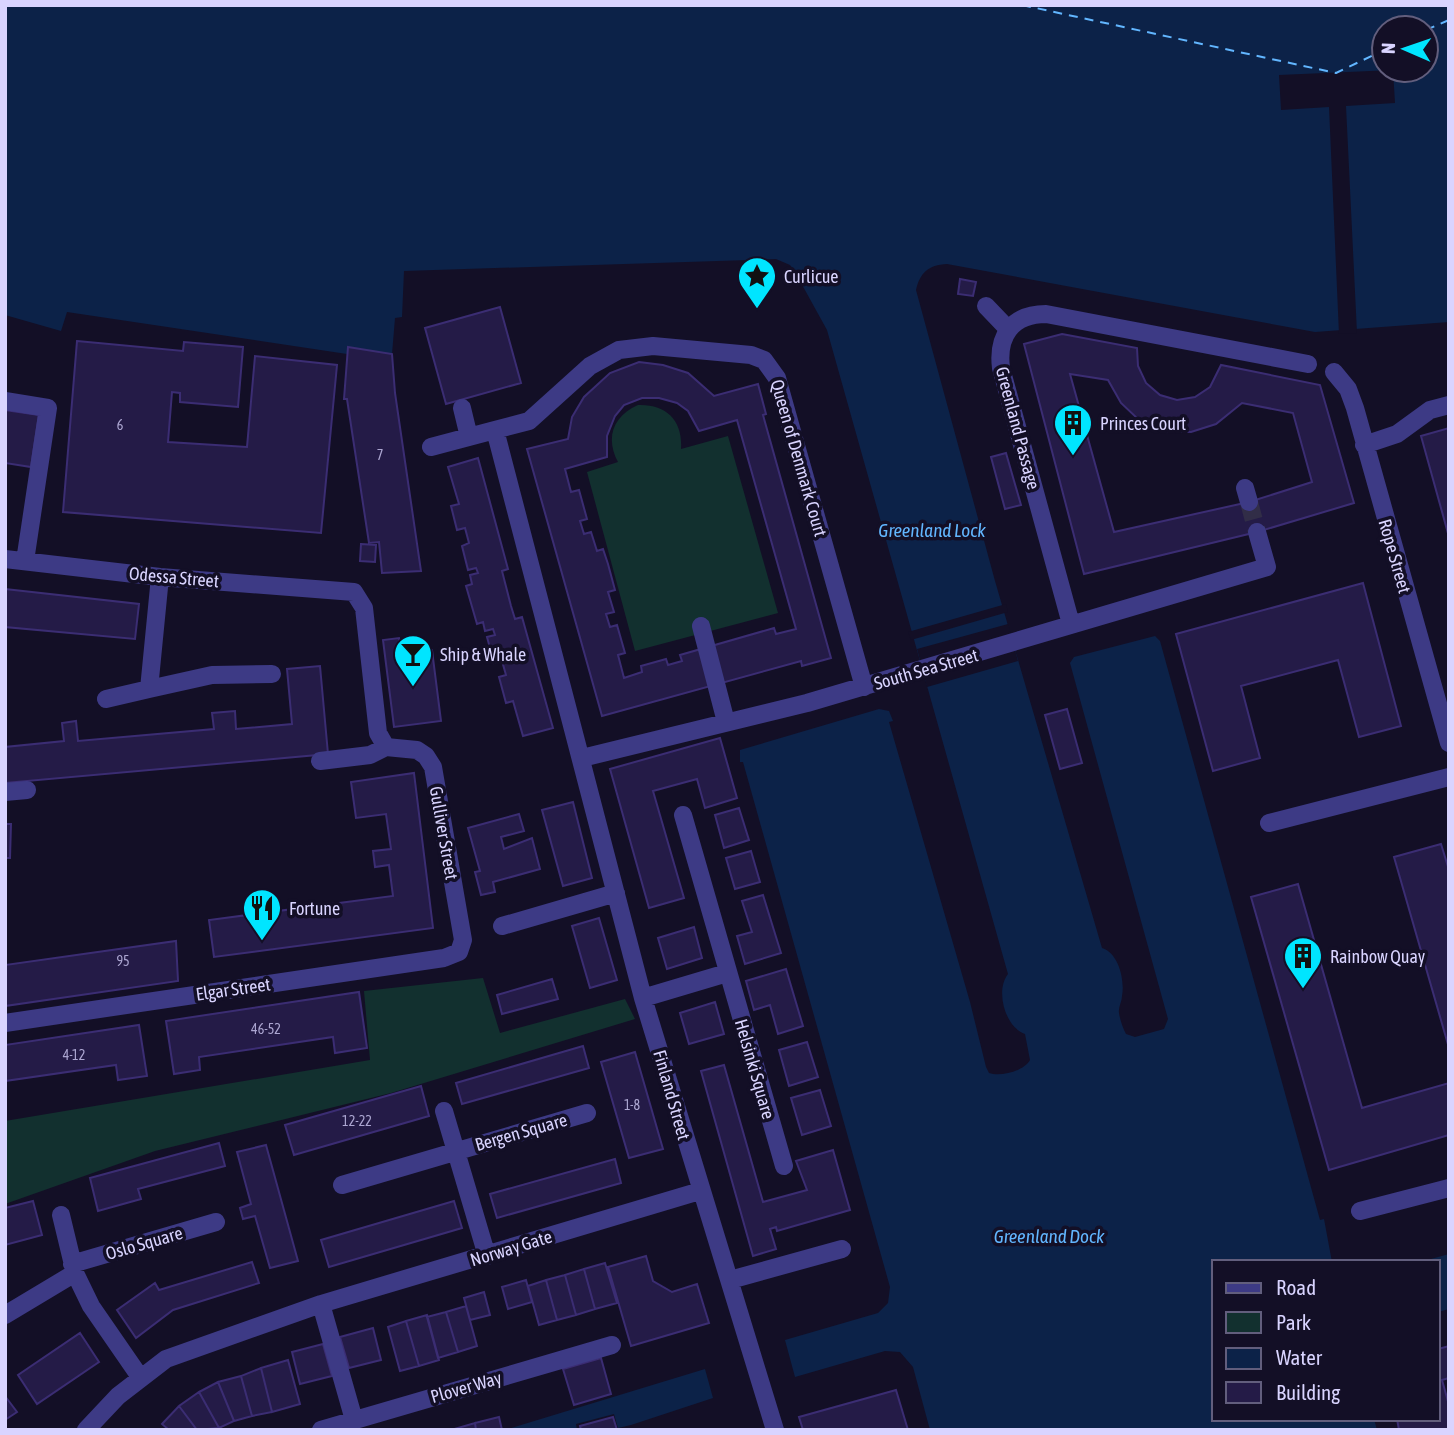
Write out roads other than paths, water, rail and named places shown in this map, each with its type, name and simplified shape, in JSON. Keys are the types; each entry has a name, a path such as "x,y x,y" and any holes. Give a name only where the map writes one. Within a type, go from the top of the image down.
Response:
{"street":[{"path":"986,306 1007,329 1018,319 1046,313 1308,363"},
{"name":"Greenland Passage","path":"1007,329 1002,341 1001,369 1071,624"},
{"name":"Queen of Denmark Court","path":"430,447 529,421 590,366 603,357 636,346 741,354 764,360 777,378 864,687"},
{"name":"Rope Street","path":"1334,372 1348,389 1449,743"},
{"path":"5,401 48,408 25,561"},
{"path":"1364,445 1397,434 1430,410 1449,405"},
{"path":"462,408 469,437"},
{"path":"495,430 582,758"},
{"name":"South Sea Street","path":"582,758 864,687 1267,567 1257,532"},
{"name":"Odessa Street","path":"5,559 160,577 354,592 364,608 379,733 386,747"},
{"path":"149,689 160,577"},
{"path":"701,626 726,722"},
{"path":"106,698 212,675 272,674"},
{"name":"Gulliver Street","path":"320,761 370,755 386,747 417,750 426,756 433,767 463,940 459,952"},
{"name":"Finland Street","path":"582,758 643,998 775,1430"},
{"path":"1269,823 1449,776"},
{"path":"5,792 27,790"},
{"name":"Helsinki Square","path":"683,815 783,1166"},
{"path":"502,926 616,893"},
{"name":"Elgar Street","path":"5,1023 444,958 459,952"},
{"path":"643,998 727,973"},
{"name":"Bergen Square","path":"444,1111 486,1256"},
{"name":"Bergen Square","path":"342,1185 587,1113"},
{"path":"1360,1211 1449,1188"},
{"name":"Norway Gate","path":"86,1430 140,1377 166,1359 192,1347 321,1304 700,1191"},
{"path":"61,1215 73,1268 91,1306 140,1377"},
{"name":"Oslo Square","path":"5,1315 73,1268 216,1222"},
{"path":"730,1280 842,1249"},
{"path":"321,1304 354,1420"},
{"name":"Plover Way","path":"321,1430 612,1345"}],"water":[{"path":"5,5 1449,5 1449,322 1315,332 947,264 926,271 916,290 995,581 1102,948 1113,955 1120,968 1123,990 1119,1011 1126,1034 1135,1037 1164,1029 1168,1019 1070,663 1074,657 1155,636 1160,641 1320,1220 1324,1219 1332,1260 1212,1260 1212,1421 1375,1421 1377,1430 930,1430 913,1367 900,1352 885,1351 795,1377 785,1340 878,1313 888,1303 890,1287 743,762 740,762 740,750 879,709 889,711 893,721 889,722 970,1002 986,1067 989,1073 1006,1074 1018,1070 1030,1060 1025,1034 1012,1024 1004,1008 1002,990 1008,974 827,330 790,265 776,259 404,271 402,317 395,318 392,354 349,347 347,354 67,312 61,331 5,315"},
{"path":"1449,1254 1449,1309 1440,1311 1440,1260 1427,1260"},
{"path":"705,1369 713,1398 631,1425 618,1428 614,1414 576,1424 577,1430 505,1430"}],"tunnel":[{"path":"1249,502 1257,532"}],"place":[{"name":"Curlicue","path":"757,310"},
{"name":"Princes Court","path":"1073,457"},
{"name":"Ship & Whale","path":"413,688"},
{"name":"Fortune","path":"262,942"},
{"name":"Rainbow Quay","path":"1303,990"}],"water label":[{"name":"Greenland Lock","path":"932,530"},
{"name":"Greenland Dock","path":"1049,1236"}]}
